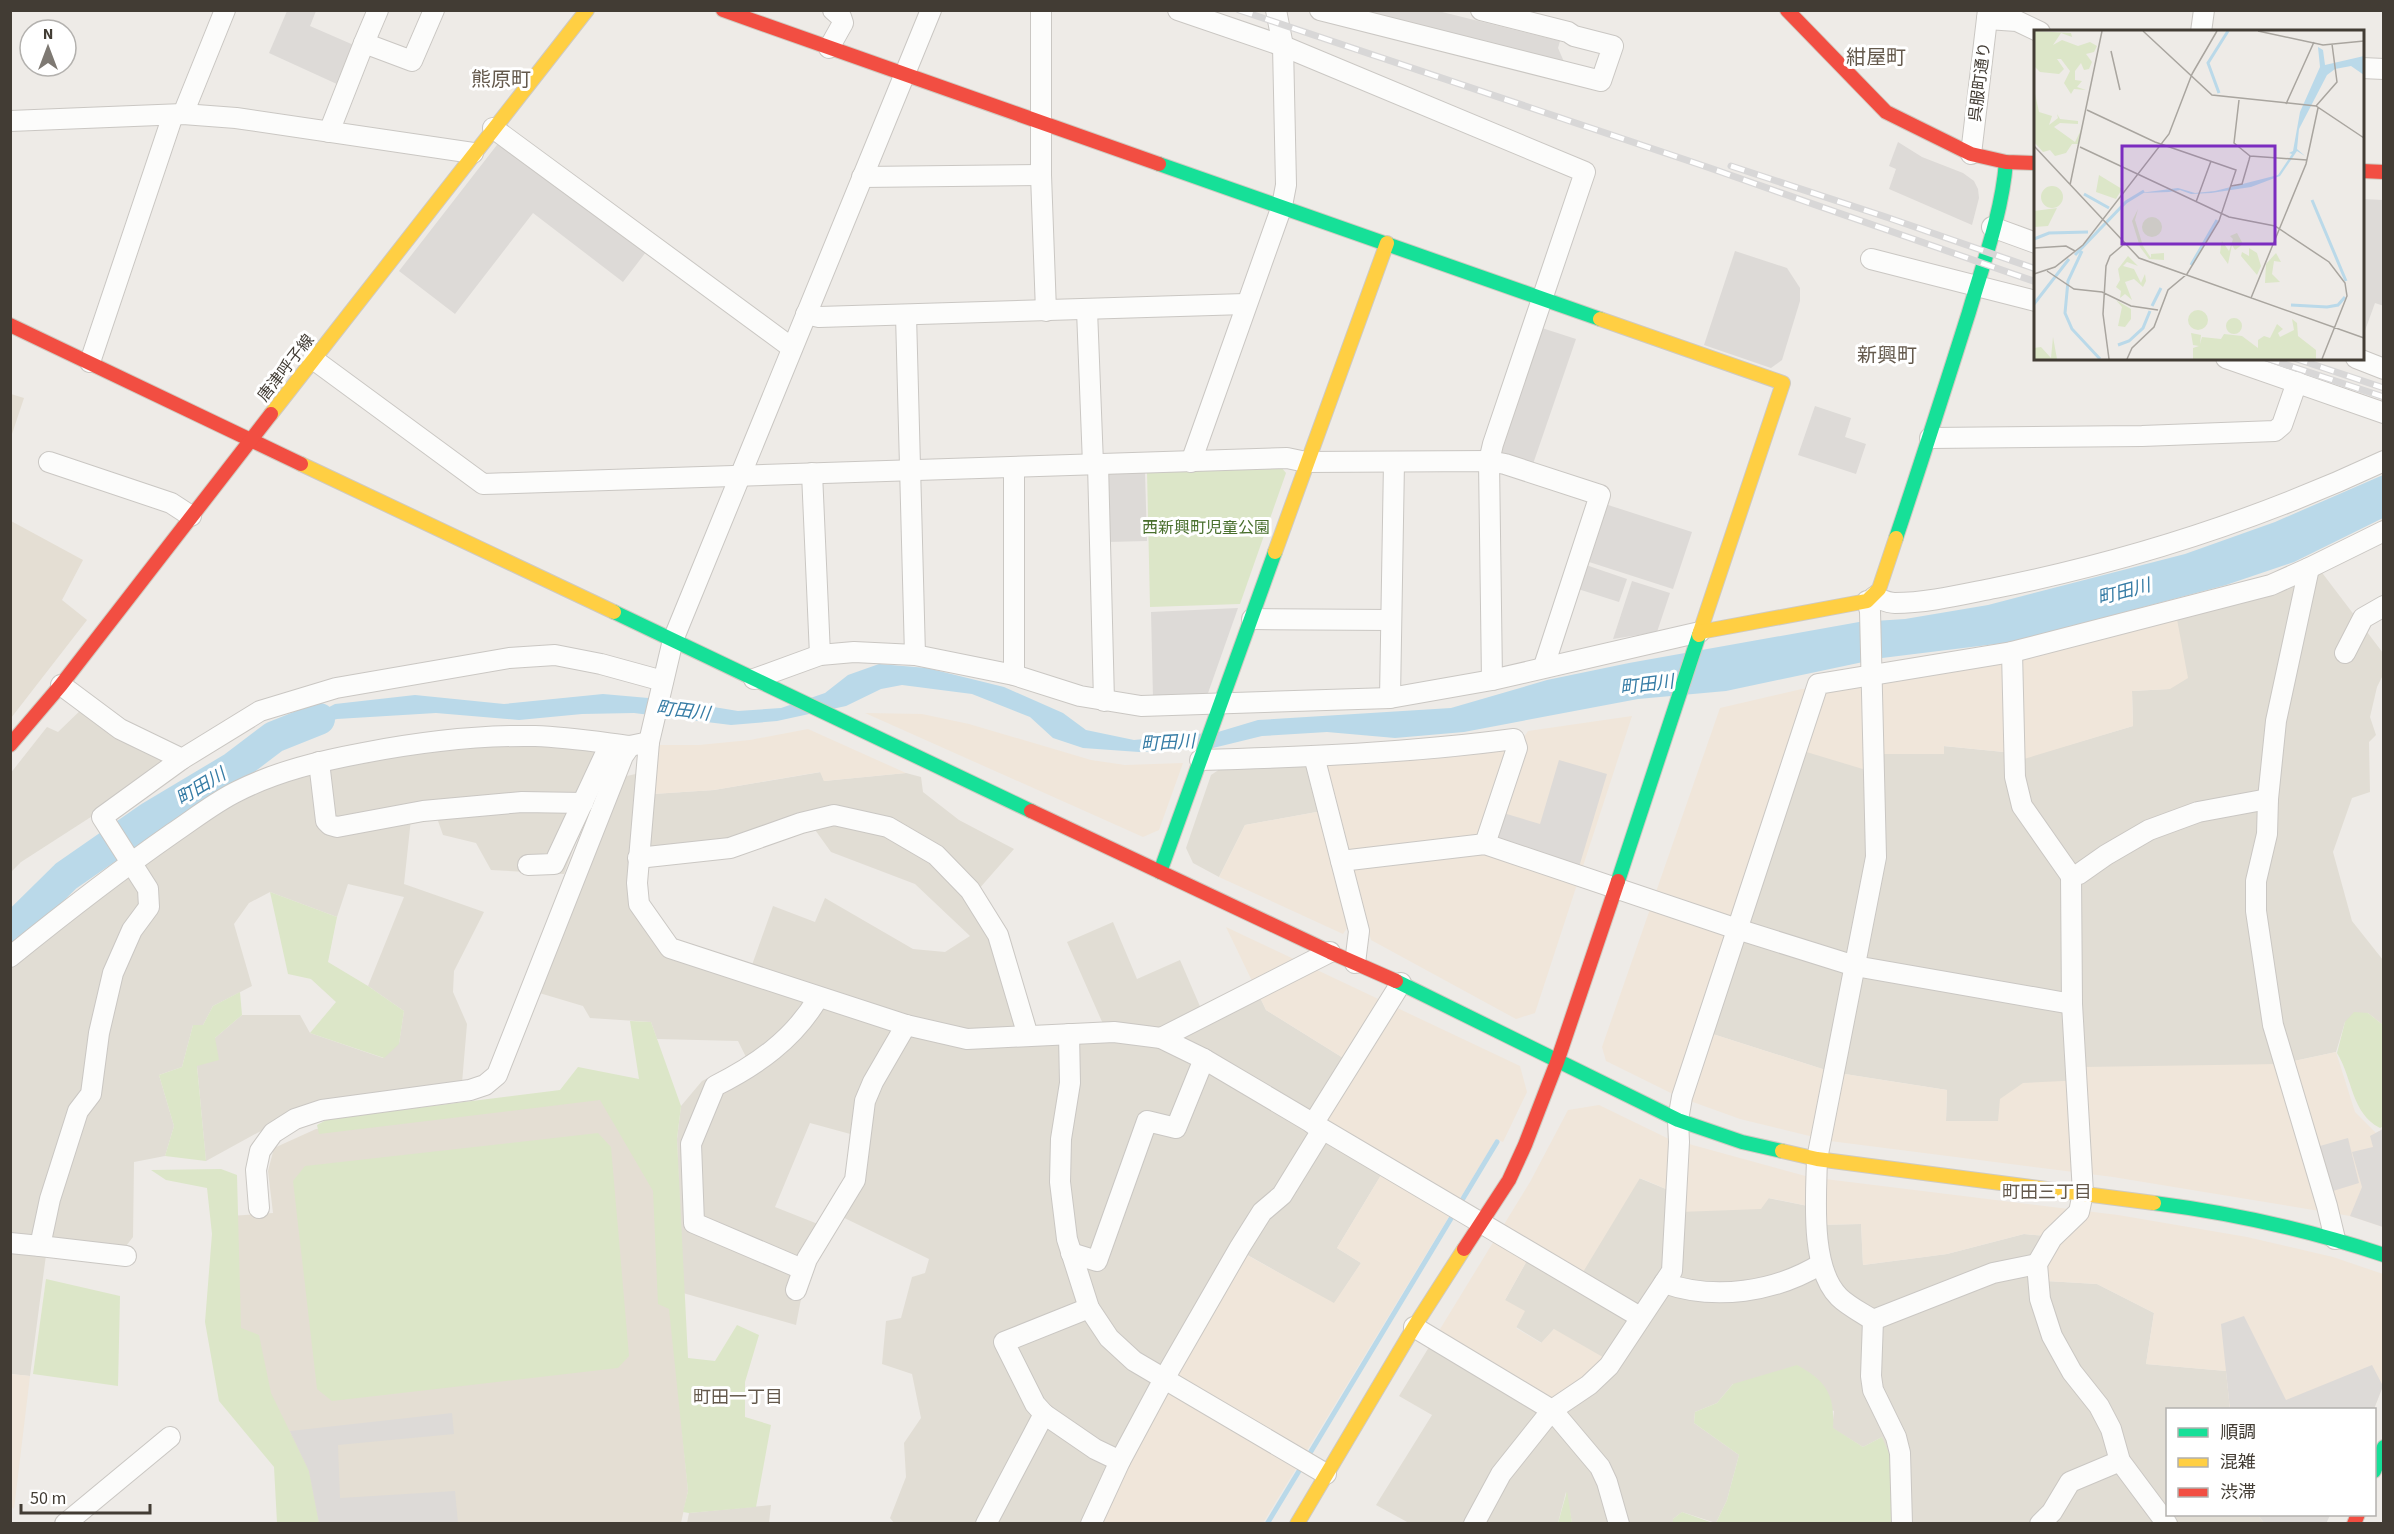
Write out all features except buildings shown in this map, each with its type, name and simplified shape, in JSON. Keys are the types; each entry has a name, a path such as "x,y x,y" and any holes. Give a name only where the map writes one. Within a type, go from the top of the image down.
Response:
{"street":[{"path":"90,362 178,115 225,10"},
{"path":"330,132 378,10"},
{"path":"364,43 412,61 434,10"},
{"name":"唐津呼子線","path":"10,745 61,685 473,153 587,10"},
{"path":"723,10 1783,383 1557,1062 1526,1145 1509,1180 1414,1327 1311,1466 1297,1524"},
{"path":"829,48 843,24 842,17 833,10"},
{"path":"931,10 673,640 663,681 640,744 637,883 639,904 670,948 906,1025 967,1039 1114,1032 1161,1038 1204,1059 1640,1317"},
{"path":"1041,10 1041,175 1046,311"},
{"path":"1178,10 1283,46 1585,172 1492,444 1489,461 1492,680"},
{"path":"1191,462 1281,206 1286,185 1283,46 1276,10"},
{"path":"1320,10 1601,81 1613,46 1481,10"},
{"path":"1787,10 1886,112 1971,154 2006,162 2034,163"},
{"path":"2201,30 2204,10"},
{"path":"1988,15 2017,21 2036,30"},
{"name":"呉服町通り","path":"1971,154 1988,15"},
{"path":"2364,68 2384,69"},
{"path":"10,121 178,115 236,118 473,153"},
{"path":"493,128 792,348"},
{"path":"1873,1320 1840,1298 1828,1284 1821,1264 1816,1206 1816,1158 1876,857 1870,603 1879,589 1930,438 1977,285 2004,185 2006,162"},
{"path":"2364,171 2384,172"},
{"path":"862,177 1041,175"},
{"path":"1992,227 2034,242"},
{"path":"1160,872 1306,462 1387,243"},
{"path":"1871,259 2034,300"},
{"path":"806,314 819,317 1245,304"},
{"path":"1087,310 1096,464 1104,701"},
{"path":"906,315 915,655"},
{"path":"10,325 1160,872 1401,983 1678,1120 1742,1142 1816,1158 2183,1207 2269,1223 2335,1239 2384,1255"},
{"path":"313,360 483,484 1287,458 1306,462 1489,461 1505,464 1600,495 1544,666"},
{"path":"2232,360 2384,413"},
{"path":"2361,360 2384,369"},
{"path":"1930,438 2142,436 2275,431 2282,425 2297,382"},
{"path":"759,682 820,655 854,652 915,655 1014,675 1080,696 1141,706 1390,698 1492,680 1544,666 1870,603 1893,603 1970,593 2029,581 2187,540 2268,512 2384,461"},
{"path":"49,462 171,503 191,516"},
{"path":"1390,698 1394,462"},
{"path":"1014,467 1014,675"},
{"path":"812,473 820,655"},
{"path":"1474,1524 1501,1474 1552,1410 1589,1385 1609,1366 1672,1271 1679,1142 1678,1120 1682,1097 1818,684 2012,652 2271,585 2384,531"},
{"path":"2309,568 2276,721 2267,834 2256,881 2257,922 2273,1025 2328,1206 2335,1239"},
{"path":"2344,653 2363,618 2384,606"},
{"path":"1252,619 1391,620"},
{"path":"2012,652 2015,777 2022,806 2071,876 2072,1004 2083,1194 2079,1212 2052,1238 2037,1264 2040,1299 2052,1336 2072,1372 2099,1407 2111,1430 2120,1461 2167,1524"},
{"path":"40,1246 53,1188 78,1111 91,1094 99,1033 113,973 132,930 149,907 148,889 102,817 182,759 260,711 336,688 509,658 555,655 601,664 663,681"},
{"path":"61,685 120,729 182,759"},
{"path":"10,957 131,862 236,792 278,773 319,762 441,741 491,736 640,744"},
{"path":"1200,760 1314,756 1453,747 1514,739 1517,748 1485,844"},
{"path":"528,865 554,864 610,744"},
{"path":"259,1208 256,1170 260,1151 273,1133 295,1119 322,1110 470,1090 484,1085 498,1075 623,756 640,744"},
{"path":"1314,756 1359,931 1354,963"},
{"path":"319,762 326,821 330,825 337,826 445,809 522,802 583,803"},
{"path":"2071,876 2079,874 2149,830 2198,812 2268,799"},
{"path":"638,858 730,848 801,823 834,815 888,827 936,855 970,890 998,935 1028,1036"},
{"path":"1341,861 1485,844 1615,889 1855,966 2072,1004"},
{"path":"1161,1038 1330,952"},
{"path":"1091,1524 1120,1461 1164,1379 1262,1212 1282,1196 1317,1127 1401,983"},
{"path":"802,1269 694,1223 691,1144 715,1086 748,1069 786,1039 805,1020 818,998"},
{"path":"795,1290 802,1269 855,1180 865,1101 873,1082 906,1025"},
{"path":"1069,1034 1070,1083 1061,1139 1060,1182 1067,1239 1089,1308 1109,1338 1134,1361 1311,1466"},
{"path":"1071,1253 1097,1261 1147,1121 1176,1128 1204,1059"},
{"path":"10,1244 126,1256"},
{"path":"1664,1283 1680,1289 1730,1292 1780,1285 1802,1276 1821,1264"},
{"path":"1873,1320 1993,1274 2037,1264"},
{"path":"1089,1308 1004,1342 1035,1404 1044,1414 1095,1449 1120,1461"},
{"path":"1873,1320 1871,1376 1874,1390 1896,1437 1900,1453 1902,1524"},
{"path":"1414,1327 1552,1410 1600,1467 1607,1482 1619,1524"},
{"path":"986,1524 1044,1414"},
{"path":"65,1524 170,1437"},
{"path":"2376,1466 2384,1447"},
{"path":"2040,1524 2052,1512 2070,1482 2120,1461"}],"shaded area":[{"path":"287,11 316,11 310,26 356,46 339,85 269,53"},
{"path":"1346,11 1438,11 1560,41 1558,48 1565,64"},
{"path":"500,141 646,252 623,282 533,213 455,314 399,271"},
{"path":"1898,142 1922,157 1963,173 1974,181 1979,198 1972,225 1889,189 1896,169 1889,166"},
{"path":"2364,199 2383,200 2384,306 2375,303 2364,333"},
{"path":"1735,251 1787,268 1800,288 1800,301 1782,360 1771,368 1704,345"},
{"path":"1542,328 1576,339 1533,464 1502,453 1500,449"},
{"path":"10,394 24,398 11,437"},
{"path":"1815,406 1851,418 1845,437 1866,444 1856,474 1798,455"},
{"path":"1145,472 1147,541 1107,542 1106,473"},
{"path":"1605,504 1692,532 1673,589 1586,561"},
{"path":"11,521 83,560 62,600 87,620 11,718"},
{"path":"1586,565 1627,579 1619,602 1578,589"},
{"path":"2320,570 2383,653 2383,675 2377,687 2370,717 2376,735 2369,742 2370,792 2352,798 2333,852 2352,921 2383,960 2383,1025 2368,1013 2345,1022 2336,1052 2280,1064 2084,1080 1998,1121 1946,1121 1947,1090 1832,1072 1697,1029 1790,747 1869,754 1943,754 1943,746 2004,752 2004,764 2133,726 2132,691 2170,689 2176,614"},
{"path":"1632,581 1670,593 1657,632 1613,639"},
{"path":"1238,608 1207,696 1153,698 1151,612"},
{"path":"2176,614 2188,678 2170,689 2132,691 2133,726 2004,765 2004,752 1944,746 1944,754 1869,754 1866,770 1790,747 1697,1029 1832,1072 1947,1090 1946,1121 1998,1121 2000,1099 2023,1083 2084,1080 2083,1067 2280,1064 2336,1052 2355,1112 2376,1133 2383,1129 2383,1227 2350,1216 2113,1177 1830,1141 1740,1119 1679,1097 1606,1061 1602,1047 1720,708 1802,689 1862,680"},
{"path":"84,707 168,757 170,766 21,862 11,872 10,774 47,727 58,732"},
{"path":"865,713 922,714 969,724 1091,760 1125,765 1183,763 1159,830 1143,837"},
{"path":"1632,716 1535,1013 1516,1019 1371,940 1322,770 1327,763 1522,740 1528,731"},
{"path":"808,729 906,773 824,781 820,772 714,790 653,794 656,745 699,745 750,740"},
{"path":"614,736 564,874 491,870 476,843 443,835 437,818 411,819 404,884 484,912 454,971 453,992 467,1024 462,1083 299,1110 206,1161 197,1066 215,1038 242,1015 300,1015 310,1033 383,1058 399,1043 404,1011 368,986 404,897 348,884 337,917 270,892 249,903 234,924 252,986 213,1006 203,1025 193,1025 182,1067 159,1075 174,1126 165,1156 134,1162 133,1237 123,1250 48,1240 30,1376 11,1374 11,953 195,814 342,752"},
{"path":"1559,760 1607,774 1579,867 1491,840 1500,812 1540,824"},
{"path":"1301,761 1311,767 1322,811 1245,825 1219,877 1193,863 1186,848 1211,775 1223,767"},
{"path":"654,770 653,794 714,790 821,772 824,781 906,773 921,777 923,792 959,820 1014,849 978,890 1029,1029 1103,1024 1067,942 1113,922 1137,979 1180,960 1202,1011 1253,983 1266,1010 1356,1066 1389,1162 1337,1248 1361,1263 1334,1304 1244,1253 1100,1523 894,1523 890,1518 906,1477 904,1443 921,1418 912,1374 882,1364 886,1321 901,1318 912,1277 925,1273 929,1259 830,1211 850,1182 854,1135 810,1123 775,1207 828,1228 806,1273 796,1325 683,1293 677,1139 681,1106 702,1081 747,1059 738,1041 657,1039 651,1022 590,1018 583,1006 536,992 622,777","holes":["813,827 831,852 915,884 970,936 945,952 913,949 825,898 815,922 773,906 752,965 681,943 645,906 642,863"]},
{"path":"1322,811 1350,924 1343,934 1219,877 1245,825"},
{"path":"1226,927 1520,1066 1527,1092 1503,1142 1496,1139 1263,1523 1100,1524 1162,1391 1243,1253 1334,1303 1361,1263 1337,1248 1389,1162 1325,1120 1356,1066 1266,1010"},
{"path":"601,1091 659,1187 688,1491 681,1523 302,1523 237,1341 230,1216 273,1213 268,1171 274,1148 316,1129"},
{"path":"1599,1105 1667,1138 1809,1177 2118,1215 2247,1237 2333,1257 2383,1274 2383,1386 2374,1408 2230,1408 2226,1371 2146,1364 2154,1313 2097,1284 2046,1281 2044,1267 2057,1237 2024,1234 1947,1254 1863,1265 1861,1224 1814,1225 1813,1207 1769,1198 1761,1209 1679,1212 1678,1194 1640,1178 1580,1277 1534,1248 1505,1300 1525,1311 1516,1328 1541,1343 1554,1329 1608,1360 1552,1400 1437,1334 1530,1182 1568,1110"},
{"path":"2383,1129 2383,1227 2350,1216 2362,1187 2352,1152 2373,1147 2370,1136"},
{"path":"2348,1138 2359,1183 2333,1191 2320,1146"},
{"path":"1639,1178 1678,1194 1768,1198 1813,1207 1814,1225 1861,1224 1863,1265 1947,1254 2024,1234 2058,1237 2046,1281 2097,1284 2154,1313 2146,1364 2226,1371 2230,1408 2166,1408 2166,1516 2259,1516 2264,1523 1895,1523 1882,1437 1863,1447 1832,1428 1834,1411 1733,1384 1717,1403 1695,1412 1694,1423 1739,1455 1727,1500 1716,1523 1682,1512 1673,1519 1673,1523 1572,1523 1566,1492 1558,1523 1409,1523 1376,1505 1432,1415 1399,1396 1437,1334 1552,1400 1554,1329 1542,1343 1516,1327 1505,1300 1534,1248 1580,1276"},
{"path":"2244,1316 2286,1400 2372,1365 2383,1386 2374,1408 2230,1408 2221,1324"},
{"path":"10,1374 30,1376 14,1509 10,1505"},
{"path":"452,1413 454,1434 338,1445 340,1498 455,1491 458,1523 319,1523 309,1471 290,1431"},
{"path":"771,1505 769,1523 687,1523 689,1513"},
{"path":"2259,1516 2330,1516 2326,1524 2264,1523"}],"green space":[{"name":"西新興町児童公園","path":"1281,467 1286,473 1240,604 1150,607 1147,471"},
{"path":"270,892 337,917 328,962 404,1011 399,1044 384,1058 310,1033 336,1002 311,979 288,974"},
{"path":"240,992 242,1015 215,1038 219,1060 197,1066 206,1161 165,1156 174,1126 159,1075 182,1067 193,1025 203,1025 213,1006"},
{"path":"2354,1012 2368,1013 2383,1025 2384,1126 2380,1128 2363,1114 2337,1053 2345,1022"},
{"path":"630,1021 651,1022 681,1106 677,1139 688,1358 715,1361 737,1325 759,1335 745,1382 745,1417 771,1425 756,1507 683,1512 688,1491 669,1309 658,1304 653,1191 600,1100 319,1134 317,1125 328,1119 560,1090 578,1067 639,1079"},
{"path":"598,1133 611,1147 629,1356 618,1368 332,1401 317,1389 293,1181 305,1166"},
{"path":"221,1169 237,1175 241,1328 259,1335 271,1393 309,1471 319,1523 277,1523 274,1467 219,1401 205,1322 212,1234 207,1188 166,1180 151,1170"},
{"path":"46,1279 120,1296 118,1386 33,1374"},
{"path":"1797,1365 1815,1377 1827,1390 1832,1406 1833,1428 1863,1447 1882,1437 1894,1465 1895,1523 1716,1523 1727,1500 1739,1455 1694,1423 1695,1412 1717,1403 1733,1384"},
{"path":"1567,1491 1572,1523 1558,1523"},
{"path":"1682,1512 1713,1523 1673,1523 1673,1519"}],"water":[{"path":"2383,475 2383,518 2294,562 2226,585 2012,642 1882,658 1726,691 1638,699 1464,732 1395,738 1327,732 1262,736 1213,748 1139,752 1083,748 1053,738 1030,717 972,694 902,685 881,689 846,706 777,721 731,725 634,713 582,714 519,720 436,713 337,719 273,736 335,704 415,695 504,704 603,694 671,700 738,711 781,708 825,693 848,675 879,664 927,668 1004,687 1063,713 1086,730 1134,740 1218,732 1258,720 1451,708 1547,680 1629,663 1859,622 1905,619 1988,605 2185,554 2275,522"}],"waterway":[{"name":"町田川","path":"10,931 66,876 151,817 233,768 274,737 319,719"},
{"path":"1307,1458 1497,1142"},
{"path":"1267,1524 1302,1466"}],"railway":[{"path":"1239,10 1707,167 2034,281"},
{"path":"1731,166 2034,268"},
{"path":"2272,360 2384,397"},
{"path":"2300,360 2384,388"}],"traffic: fast":[{"path":"1896,538 1986,257 1996,219 2006,162"},
{"path":"1159,164 1600,319"},
{"path":"1160,872 1275,552"},
{"path":"614,612 1031,811"},
{"path":"1618,881 1699,635"},
{"path":"1396,981 1678,1120 1742,1142 1782,1151"},
{"path":"2154,1203 2270,1223 2384,1255"},
{"path":"2376,1466 2384,1447"}],"traffic: slow":[{"path":"271,414 587,10"},
{"path":"1275,552 1387,243"},
{"path":"1600,319 1783,383 1699,635"},
{"path":"301,464 614,612"},
{"path":"1700,632 1867,601 1879,589 1896,538"},
{"path":"1782,1151 1817,1159 2154,1203"},
{"path":"1297,1524 1414,1327 1464,1249"}],"traffic: jam":[{"path":"723,10 1159,164"},
{"path":"1787,10 1886,112 1971,154 2006,162 2034,163"},
{"path":"2364,171 2384,172"},
{"path":"10,325 301,464"},
{"path":"10,745 61,685 271,414"},
{"path":"1031,811 1396,981"},
{"path":"1464,1249 1509,1180 1525,1145 1557,1062 1618,881"},
{"path":"2354,1524 2357,1516"}],"district":[{"name":"紺屋町","path":"1876,58"},
{"name":"熊原町","path":"501,80"},
{"name":"新興町","path":"1887,356"},
{"name":"町田三丁目","path":"2047,1192"},
{"name":"町田一丁目","path":"738,1397"}]}
